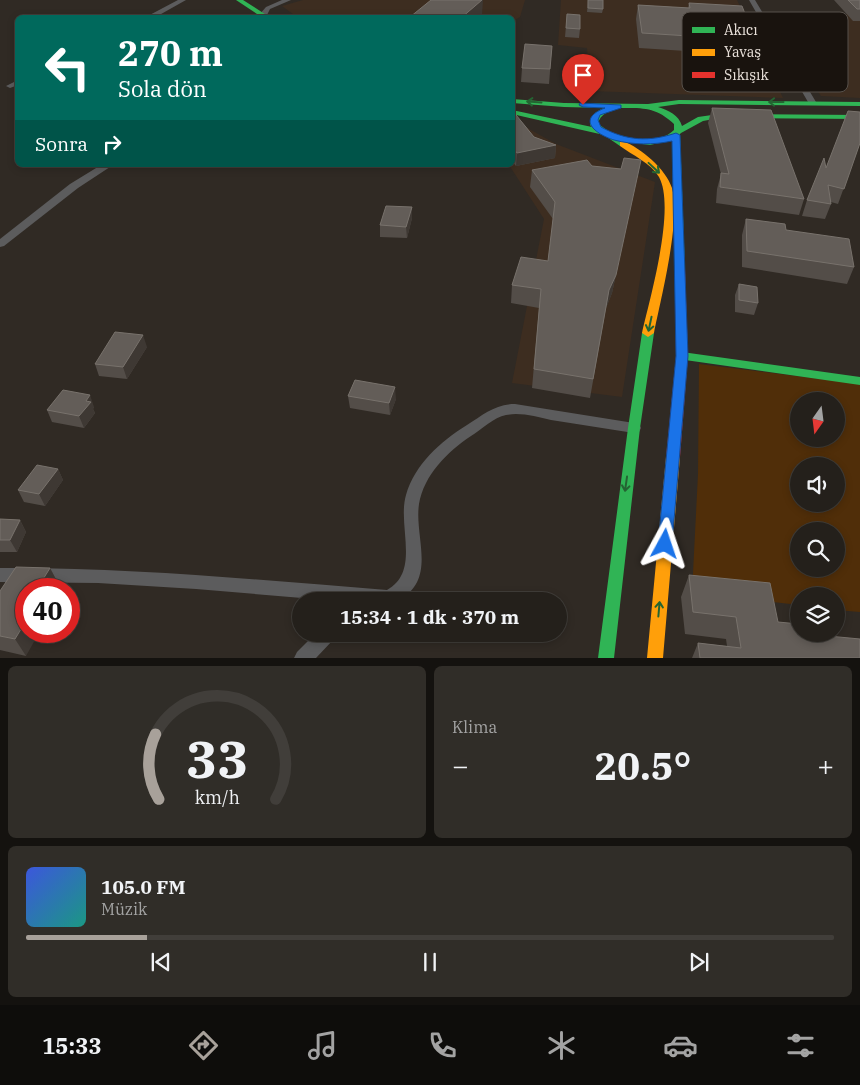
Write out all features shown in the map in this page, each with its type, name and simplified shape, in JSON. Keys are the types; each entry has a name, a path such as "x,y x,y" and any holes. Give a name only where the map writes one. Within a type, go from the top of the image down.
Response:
{"street":[{"path":"153,15 183,0"},
{"path":"238,0 263,15"},
{"path":"265,15 268,8 288,0"},
{"path":"752,0 759,12"},
{"path":"806,92 812,102"},
{"path":"515,101 618,106 646,106 679,102 860,104"},
{"path":"606,658 634,428 645,351 669,220 670,197 665,179 658,171 594,125 597,114 618,106"},
{"path":"646,106 657,108 674,118 678,123 682,356 654,658"},
{"path":"515,113 644,142 671,139 677,133 702,119 719,116 860,117"},
{"path":"0,244 74,186 105,167"},
{"path":"682,356 860,381"},
{"path":"395,592 411,579 416,558 412,538 411,505 418,485 433,461 456,438 502,410 530,411 634,428"},
{"path":"0,575 46,574 129,578 301,592"},
{"path":"303,658 319,642"}],"shaded area":[{"path":"303,0 525,0 520,17 515,20 515,15 294,15 282,6"},
{"path":"561,0 737,0 743,12 682,12 682,92 780,92 783,98 590,91 587,48 558,45"},
{"path":"848,15 860,15 860,98 821,96 818,92 848,92"},
{"path":"515,121 556,144 655,182 622,397 512,383 544,219 510,167 515,167"},
{"path":"699,364 860,384 860,612 845,611 845,587 790,587 790,604 692,593 698,474"}],"building":[{"path":"431,0 482,0 464,15 412,15"},
{"path":"588,0 603,0 603,9 588,8"},
{"path":"848,0 860,0 860,9 857,9"},
{"path":"689,3 742,6 744,12 682,12 682,36 642,33 638,5 690,8"},
{"path":"567,14 580,15 580,29 566,28"},
{"path":"525,44 552,46 550,69 522,68"},
{"path":"712,108 771,110 804,199 720,187 721,173 729,174"},
{"path":"848,111 860,112 860,143 844,189 828,185 831,204 807,200 824,158 826,168"},
{"path":"515,114 534,137 556,145 517,153 515,150"},
{"path":"624,158 641,160 616,275 609,290 593,379 534,369 541,289 512,285 521,257 548,261 555,202 532,170 587,160 592,166 621,169"},
{"path":"386,206 412,207 406,227 380,225"},
{"path":"746,219 785,224 786,230 849,239 854,267 747,251"},
{"path":"739,284 757,287 758,303 739,300"},
{"path":"115,332 143,335 123,367 95,364"},
{"path":"355,380 395,387 389,403 348,396"},
{"path":"63,390 90,395 86,401 91,402 79,416 47,410"},
{"path":"37,465 58,469 39,494 18,490"},
{"path":"0,519 20,520 10,540 0,540"},
{"path":"16,567 50,568 44,578 15,578 15,639 0,636 0,591"},
{"path":"689,575 770,583 778,622 790,623 790,642 845,642 845,638 860,639 860,658 700,658 698,643 741,648 736,617 693,612"}],"traffic: fast":[{"path":"239,0 263,15"},
{"path":"515,101 564,105 646,106 666,112 678,123 678,131 666,140 650,143 618,138"},
{"path":"650,106 679,102 860,104"},
{"path":"618,106 599,114 594,125 623,144"},
{"path":"515,113 606,133"},
{"path":"678,131 701,119 719,116 860,117"},
{"path":"676,135 680,269"},
{"path":"606,658 634,428 648,333"},
{"path":"682,356 860,381"}],"traffic: slow":[{"path":"623,144 656,168 664,178 668,191 668,230 648,333"},
{"path":"655,658 673,457"}],"traffic: jam":[{"path":"673,457 682,356 680,269"}],"route":[{"path":"583,105 618,106 597,114 594,120 594,125 598,129 616,138 644,142 671,139 676,135 682,356 665,544"}]}
